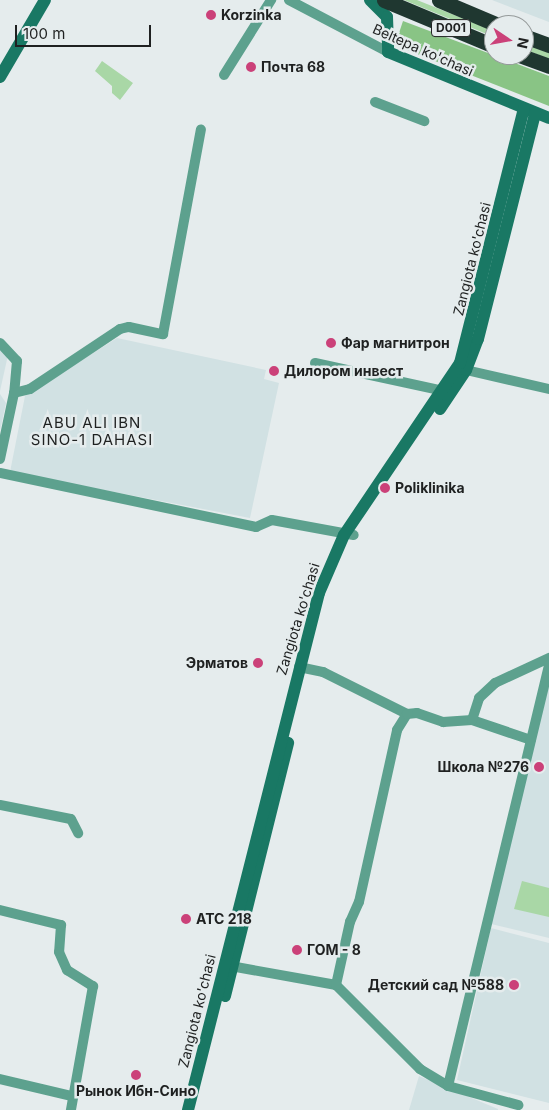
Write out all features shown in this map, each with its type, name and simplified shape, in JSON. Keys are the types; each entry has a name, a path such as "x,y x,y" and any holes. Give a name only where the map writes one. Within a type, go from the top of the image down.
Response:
{"highway":[{"name":"D001","path":"384,0 484,42"},
{"name":"D001","path":"439,0 484,19"},
{"path":"534,40 549,45"},
{"path":"534,60 549,66"}],"main road":[{"path":"0,77 45,0"},
{"path":"370,0 387,17 388,52"},
{"path":"387,17 409,11"},
{"name":"Beltepa ko'chasi","path":"388,52 549,118"},
{"name":"Zangiota ko'chasi","path":"188,1110 228,966 303,668 319,593 349,535 447,391 466,370 478,339 529,111"},
{"name":"Zangiota ko'chasi","path":"447,391 460,363 470,332 529,111"},
{"name":"Zangiota ko'chasi","path":"196,1110 228,966"}],"street":[{"path":"224,75 270,0"},
{"name":"Beltepa ko'chasi","path":"289,0 388,52"},
{"path":"375,102 424,121"},
{"path":"14,393 30,389 120,329 128,327 163,334 201,129"},
{"path":"0,343 17,361 14,393 0,459"},
{"path":"315,363 447,391"},
{"path":"466,370 549,389"},
{"path":"0,473 256,527 272,520 349,535"},
{"path":"472,720 479,698 495,683 549,658"},
{"path":"448,1086 549,665"},
{"path":"303,668 323,672 407,714 417,713 443,722 472,720 531,740"},
{"path":"336,985 350,922 358,902 398,730 407,714"},
{"path":"0,805 71,819 78,832"},
{"path":"0,912 61,925 59,952 67,970 90,983 94,991 72,1096 71,1110"},
{"path":"228,966 336,985 417,1067 448,1086 518,1105"},
{"path":"0,1079 72,1096"}],"shaded area":[{"path":"492,0 549,0 549,22"},
{"path":"117,338 266,370 264,379 279,383 250,518 10,472 25,396"},
{"path":"0,349 8,355 0,391"},
{"path":"0,394 6,403 0,431"},
{"name":"Школа №276","path":"549,684 549,938 491,924"},
{"name":"Детский сад №588","path":"491,928 549,943 549,1103 457,1080"},
{"path":"419,1076 498,1109 498,1110 409,1110"}],"green space":[{"path":"404,0 417,0 484,27 484,33"},
{"path":"403,21 484,52 484,65 520,65 549,76 549,106 407,50 398,36"},
{"path":"534,47 549,53 549,59 534,53"},
{"path":"102,61 133,83 120,100 112,93 112,86 95,71"},
{"path":"522,881 549,888 549,917 514,909"}],"place":[{"name":"Korzinka","path":"211,15"},
{"name":"Почта 68","path":"251,67"},
{"name":"Фар магнитрон","path":"331,343"},
{"name":"Дилором инвест","path":"274,371"},
{"name":"Poliklinika","path":"385,488"},
{"name":"Эрматов","path":"258,663"},
{"name":"Школа №276","path":"539,767"},
{"name":"АТС 218","path":"186,919"},
{"name":"ГОМ - 8","path":"297,950"},
{"name":"Детский сад №588","path":"514,985"},
{"name":"Рынок Ибн-Сино","path":"136,1075"}],"district":[{"name":"ABU ALI IBN SINO-1 DAHASI","path":"92,430"}]}
